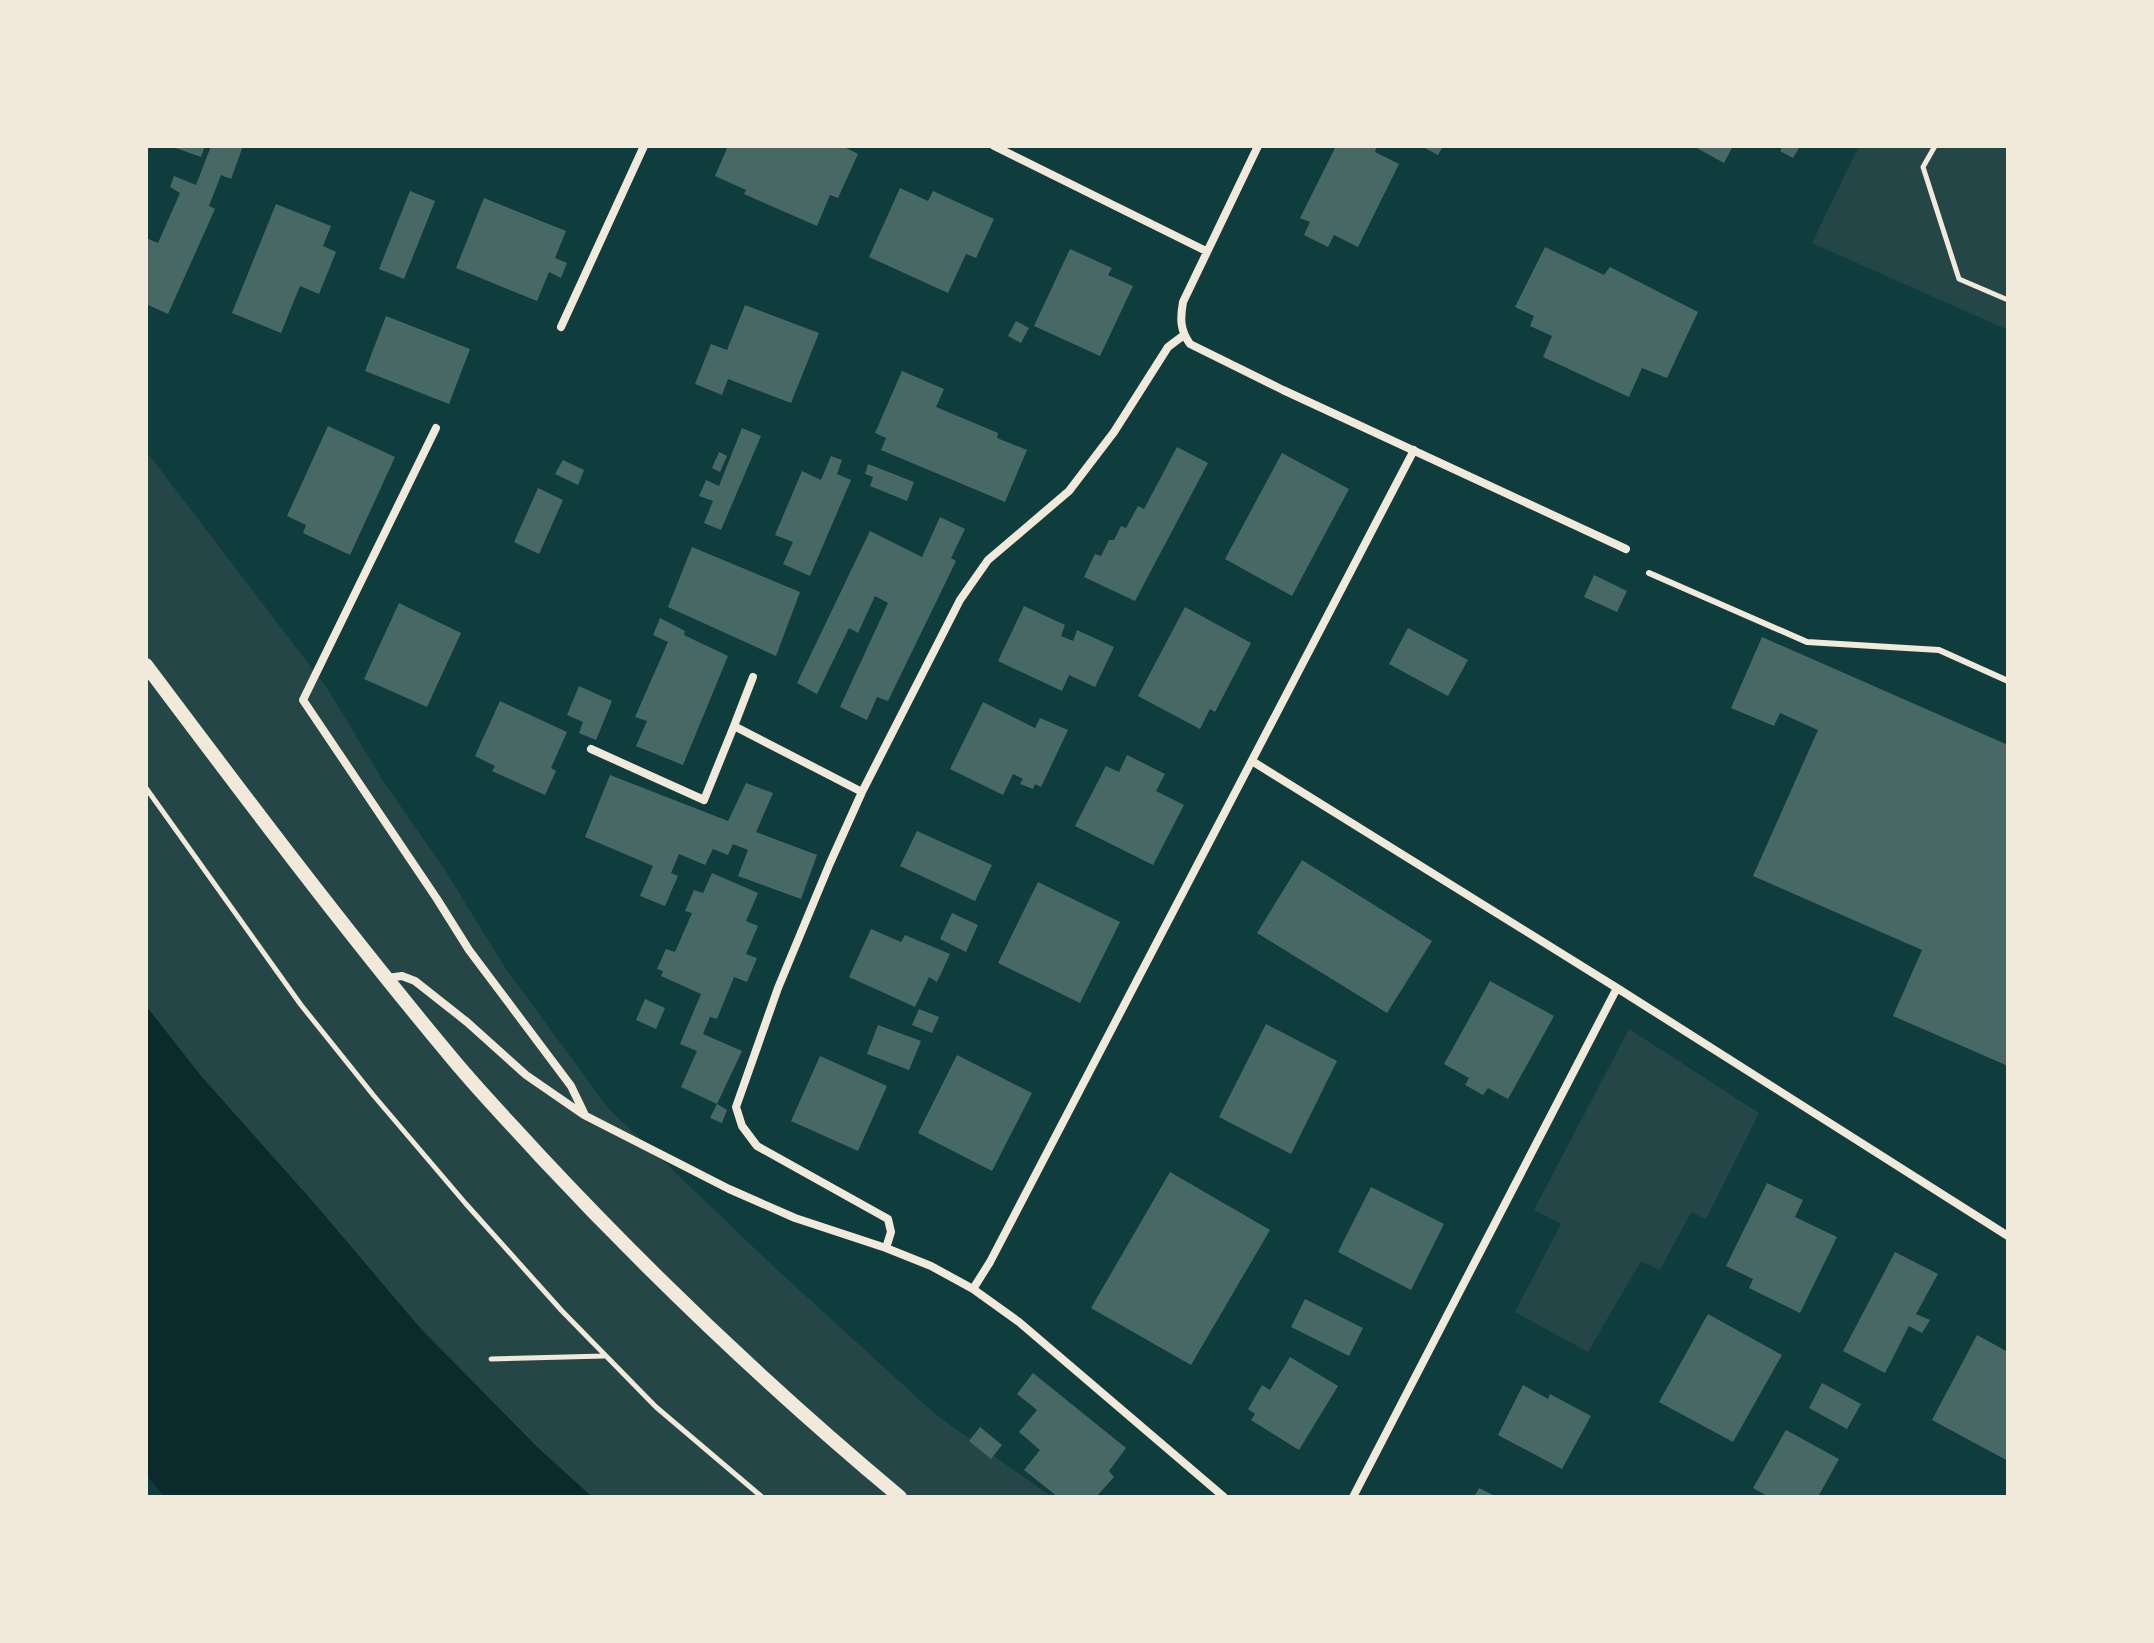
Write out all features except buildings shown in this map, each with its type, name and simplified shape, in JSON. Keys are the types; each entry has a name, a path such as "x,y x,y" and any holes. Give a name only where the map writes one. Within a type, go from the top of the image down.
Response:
{"street":[{"path":"561,327 644,146"},
{"path":"994,146 1206,251"},
{"path":"1258,146 1183,302 1179,321 1190,344 1214,358 1626,549"},
{"path":"886,1248 891,1232 888,1219 757,1146 742,1126 736,1107 778,988 862,792 960,600 988,560 1069,491 1114,432 1168,347 1184,335"},
{"path":"436,428 303,700 469,950 571,1086 584,1115"},
{"path":"973,1289 1414,450"},
{"path":"146,665 269,829 452,1059 602,1222 689,1308 849,1455 900,1497"},
{"path":"591,749 704,800 753,677"},
{"path":"734,726 862,792"},
{"path":"1252,761 2008,1236"},
{"path":"387,978 402,976 415,981 526,1075 584,1115 782,1213 886,1248 931,1266 973,1289 1019,1322 1224,1497"},
{"path":"1353,1497 1617,988"}],"lane":[{"path":"1649,573 1807,642 1939,650 2008,681"}],"path":[{"path":"1935,146 1923,167 1959,279 2008,300"},
{"path":"146,788 301,1005 466,1204 656,1407 762,1497"},
{"path":"491,1359 605,1356"}],"shaded area":[{"path":"1859,146 2008,146 2008,330 1812,243"},
{"path":"146,451 327,688 383,781 445,870 504,966 608,1108 773,1266 935,1414 1052,1497 592,1497 537,1447 421,1329 201,1076 146,1006"},
{"path":"146,1006 201,1076 421,1329 537,1447 592,1497 165,1497 146,1475"},
{"path":"1629,1029 1759,1113 1706,1219 1691,1212 1660,1270 1641,1261 1588,1352 1515,1312 1561,1224 1534,1210"}]}
